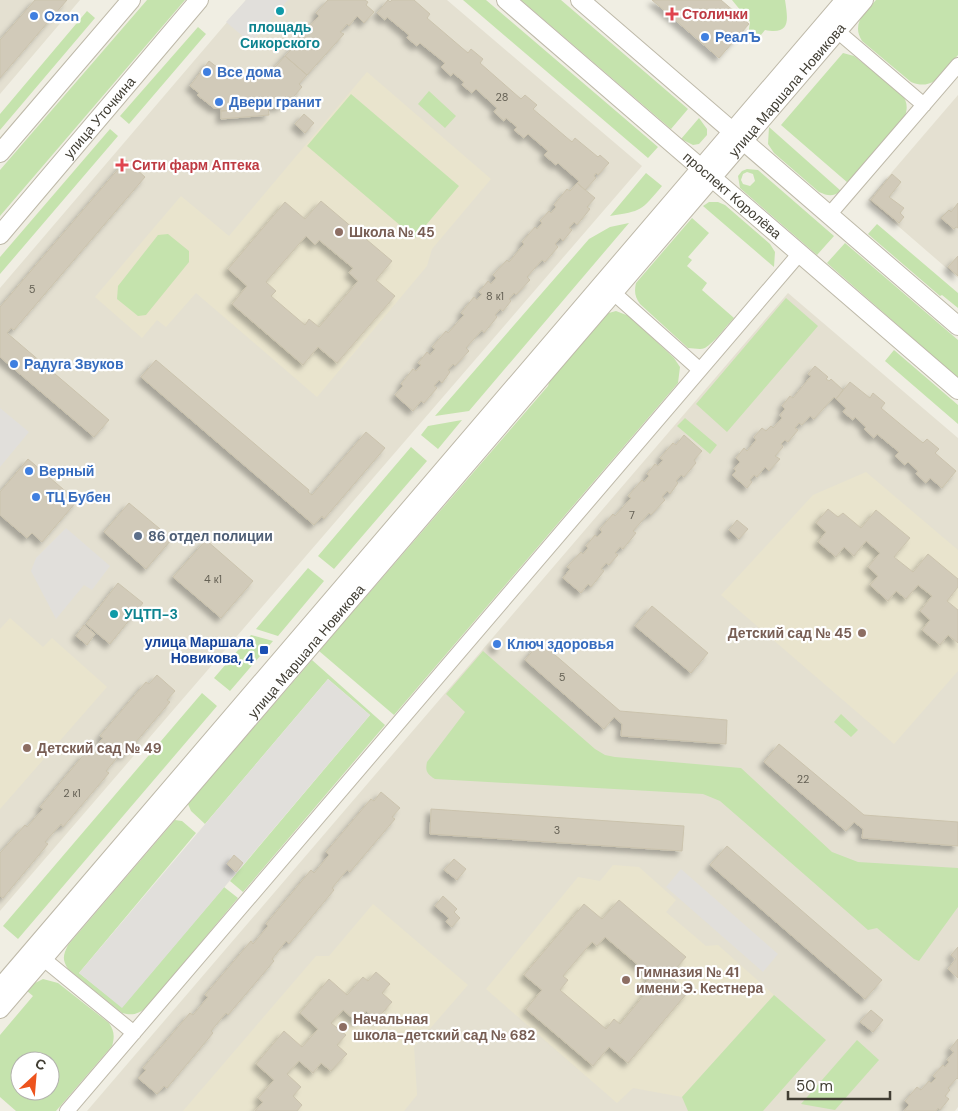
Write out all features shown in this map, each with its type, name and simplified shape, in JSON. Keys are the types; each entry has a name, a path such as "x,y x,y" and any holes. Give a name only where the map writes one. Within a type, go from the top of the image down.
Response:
{"street":[{"path":"0,153 130,0"},
{"name":"улица Уточкина","path":"0,235 199,0"},
{"name":"проспект Королёва","path":"506,0 958,390"},
{"path":"580,0 958,326"},
{"name":"улица Маршала Новикова","path":"832,27 845,0"},
{"name":"улица Маршала Новикова","path":"0,1009 38,955 707,172 832,27 864,0"},
{"path":"832,27 924,105"},
{"path":"829,216 958,65"},
{"path":"67,1111 800,253"},
{"path":"608,288 700,370"},
{"path":"38,955 134,1033"},
{"name":"улица Маршала Новикова","path":"0,988 38,955"}],"shaded area":[{"path":"0,0 80,0 0,94"},
{"path":"246,0 447,0 642,166 0,911 0,288"},
{"path":"246,0 288,0 251,43 226,22"},
{"name":"Школа № 45","path":"367,72 491,179 432,249 427,266 317,397 196,293 166,327 157,320 142,338 95,297 181,196 229,236"},
{"path":"958,95 958,278 868,200"},
{"path":"788,293 958,438 958,1107 955,1111 87,1111"},
{"path":"0,408 29,432 0,467"},
{"name":"Детский сад № 45","path":"866,472 958,550 958,671 894,744 721,595 813,495"},
{"path":"66,528 110,566 92,590 84,585 56,619 31,571 36,558"},
{"name":"Детский сад № 49","path":"10,618 43,647 52,638 107,687 0,809 0,629"},
{"path":"328,679 370,715 122,1008 79,973"},
{"name":"Гимназия № 41 имени Э. Кестнера","path":"613,865 639,867 676,900 666,912 706,946 718,945 774,995 682,1097 633,1088 617,1103 486,989 578,877 600,881"},
{"path":"681,869 778,954 763,972 666,887"},
{"name":"Начальная школа-детский сад № 682","path":"373,904 468,985 414,1047 417,1095 404,1111 183,1111 316,956 329,956"}],"green space":[{"path":"147,0 185,0 0,216 0,170"},
{"path":"463,0 486,0 658,147 648,158"},
{"path":"521,0 561,0 688,109 671,129"},
{"path":"732,0 785,0 786,24 780,30 765,30 756,41 751,41 748,36 750,22"},
{"path":"876,0 958,0 958,55 933,82 919,84 911,82 862,41 859,35 859,24 864,14"},
{"path":"87,11 95,18 0,130 0,114"},
{"path":"198,27 206,34 129,124 120,116"},
{"path":"843,53 854,56 902,94 907,107 905,116 848,183 781,125"},
{"path":"429,91 456,116 445,128 418,104"},
{"path":"351,94 459,186 415,238 307,146"},
{"path":"699,118 707,129 707,135 699,144 693,145 681,139"},
{"path":"769,127 841,191 830,195 819,192 774,153 768,144"},
{"path":"110,129 118,136 0,274 0,257"},
{"path":"747,169 758,170 834,236 817,255 740,188 738,176","holes":["747,172 753,174 755,181 750,186 743,184 741,180 743,174"]},
{"path":"646,173 662,186 650,201 635,211 610,216"},
{"path":"709,202 718,202 725,205 770,244 775,252 774,267 703,206"},
{"path":"692,218 709,233 688,257 692,260 687,266 707,283 702,290 734,318 712,342 701,349 688,348 640,304 635,292 636,283"},
{"path":"629,223 469,411 435,416 589,239 610,227"},
{"path":"877,224 958,293 958,308 942,295 940,296 868,234"},
{"path":"168,234 189,251 189,262 146,315 138,316 117,299 118,286 158,235"},
{"path":"845,243 958,340 958,378 827,263"},
{"path":"786,298 818,326 727,432 696,404"},
{"path":"616,311 629,316 674,358 680,367 678,383 394,715 319,651 548,386 552,374 605,314"},
{"path":"894,350 958,405 958,424 885,361"},
{"path":"685,418 717,445 710,454 677,426"},
{"path":"462,420 438,449 421,435 428,426"},
{"path":"411,447 427,461 334,569 318,556"},
{"path":"308,568 324,581 278,636 256,629"},
{"path":"251,635 273,641 230,691 214,678"},
{"path":"483,651 595,749 605,755 741,768 832,852 858,862 958,868 958,907 919,961 914,959 877,928 868,930 720,801 703,794 435,779 427,772 427,762 465,712 446,694"},
{"path":"312,660 385,725 243,892 230,881 370,715 328,679 205,824 191,811 188,804"},
{"path":"202,693 217,706 18,939 3,926"},
{"path":"841,714 858,730 851,737 834,722"},
{"path":"175,820 182,821 196,833 79,973 122,1007 224,887 238,898 147,1007 135,1014 122,1013 68,969 64,955 68,945"},
{"path":"43,979 58,983 109,1023 114,1034 112,1046 56,1111 16,1111 0,1097 0,1035 33,996 27,991 35,983"},
{"path":"774,995 826,1040 763,1111 688,1111 682,1097"},
{"path":"857,1040 879,1060 835,1110 801,1104"}],"building":[{"path":"35,0 67,0 0,78 0,40"},
{"path":"328,0 365,0 368,2 366,5 374,12 364,23 357,16 349,26 347,24 340,32 344,34 307,75 285,56 296,44 294,43 319,16 316,13"},
{"path":"388,0 390,2 392,0 414,0 430,14 427,18 468,53 471,49 483,59 480,63 521,99 525,95 537,105 533,109 572,142 575,138 598,157 600,155 609,163 598,175 596,173 594,176 596,178 585,190 577,183 579,181 558,163 556,165 544,155 548,151 528,134 524,138 514,130 517,127 506,118 504,121 494,112 497,108 476,89 472,93 462,85 464,82 453,73 451,76 441,67 445,63 420,43 417,46 407,38 409,35 387,17 385,20 377,13"},
{"path":"652,0 721,0 749,24 719,58"},
{"path":"285,56 307,75 299,84 302,87 288,103 281,103 282,106 257,108 257,102 244,103 245,109 221,111 221,108 214,108 197,95 199,93 190,86 209,61 222,71 237,73 237,75 260,74 259,71 275,67"},
{"path":"257,102 257,108 268,107 269,115 221,119 221,111 245,109 244,103"},
{"path":"304,114 314,123 305,133 295,124"},
{"path":"126,160 145,177 14,330 11,328 7,333 109,420 94,437 0,357 0,307"},
{"path":"892,174 901,182 889,197 904,208 900,213 904,217 899,223 871,200"},
{"path":"577,183 595,198 587,207 590,209 577,225 574,222 569,228 572,230 563,241 560,238 555,244 558,247 545,262 542,260 527,277 530,280 516,295 514,293 509,299 511,301 503,311 500,309 495,315 497,317 484,333 482,330 466,348 469,351 455,366 453,364 448,370 450,372 442,383 439,380 434,386 437,388 424,403 421,401 413,411 395,395 403,386 401,384 413,369 416,371 421,365 418,363 427,352 430,355 435,349 432,347 446,331 448,333 464,315 461,313 474,297 477,300 482,294 479,292 488,281 491,284 496,278 493,275 507,260 509,262 524,244 522,242 535,227 537,229 542,223 540,221 549,211 551,213 556,207 554,205 567,189 570,191"},
{"path":"321,201 392,261 376,280 395,296 337,363 318,347 303,365 232,304 247,286 228,269 285,202 305,219","holes":["306,236 315,245 319,240 353,268 349,273 358,281 319,327 309,319 305,325 271,296 276,291 266,282"]},
{"path":"958,203 958,228 954,229 941,218 949,210 951,212"},
{"path":"958,256 958,276 948,267"},
{"path":"156,360 309,490 308,492 312,495 366,432 385,448 324,519 322,516 314,525 141,377"},
{"path":"815,366 828,377 826,379 829,381 831,379 843,390 814,419 810,416 802,425 799,423 795,428 798,430 788,442 785,440 781,444 783,447 775,456 780,459 769,471 765,467 757,477 754,475 750,480 752,482 747,488 732,475 740,462 736,458 744,448 747,451 756,440 754,437 762,428 766,431 771,426 773,428 782,418 780,415 785,409 782,406 790,396 793,398 811,376 808,374"},
{"path":"850,382 870,398 873,393 885,403 881,408 923,443 927,439 939,449 935,453 956,471 942,488 930,478 926,483 916,474 918,471 908,462 905,465 895,456 899,452 877,434 874,438 855,417 853,420 843,412 846,408 836,399"},
{"path":"684,435 702,451 694,460 696,463 684,477 681,475 670,494 667,491 662,497 665,500 651,515 649,513 633,531 636,533 623,549 620,547 615,553 618,555 609,565 606,563 601,569 604,571 591,587 588,584 581,593 563,578 570,569 567,567 581,552 583,554 588,548 586,546 595,535 597,537 602,532 600,529 631,498 628,496 642,480 644,482 649,476 647,474 655,464 658,466 663,460 660,458 673,443 676,445"},
{"name":"ТЦ Бубен","path":"28,459 77,501 42,542 32,533 27,538 0,515 0,492"},
{"name":"86 отдел полиции","path":"129,503 172,539 146,569 104,532"},
{"path":"828,509 838,517 843,513 861,528 876,510 910,538 894,557 913,572 928,554 958,579 958,587 947,601 958,610 958,643 948,635 940,645 922,630 930,620 920,611 932,596 918,585 906,599 896,591 888,601 870,585 878,576 868,567 880,553 866,541 854,556 844,547 836,557 818,542 826,532 816,523"},
{"path":"737,520 748,529 739,539 729,530"},
{"path":"206,540 253,581 221,618 173,577"},
{"name":"УЦТП-3","path":"118,583 143,603 110,644 86,624"},
{"path":"652,606 708,653 691,673 635,626"},
{"path":"84,625 95,634 87,645 76,636"},
{"name":"Ключ здоровья","path":"497,641 501,645 497,649 493,645"},
{"path":"540,642 620,711 727,720 726,744 621,736 622,724 614,717 604,729 525,660"},
{"path":"157,675 175,691 167,700 170,702 124,756 121,753 106,771 109,773 63,827 61,824 45,842 48,844 3,898 0,896 0,853 25,825 27,827 43,809 40,807 85,753 88,756 103,738 100,736 146,682 149,684"},
{"path":"779,744 864,815 958,822 958,846 862,838 863,829 854,822 846,831 764,762"},
{"path":"381,792 400,808 392,817 395,819 350,872 347,870 332,888 334,890 289,944 286,941 272,959 274,961 228,1015 226,1013 211,1031 213,1033 167,1088 164,1086 157,1094 138,1078 146,1070 143,1068 190,1013 193,1015 208,997 205,995 251,941 253,944 268,926 266,924 311,870 314,873 329,855 326,852 371,799 374,801"},
{"path":"431,809 684,826 682,851 430,834"},
{"path":"727,846 882,980 865,999 710,865"},
{"path":"234,855 243,863 236,872 227,864"},
{"path":"454,859 466,869 457,880 444,870"},
{"path":"443,896 457,909 454,912 460,918 452,927 446,922 449,918 435,906"},
{"path":"619,900 686,957 669,976 688,992 628,1063 609,1047 593,1066 526,1009 542,990 524,975 584,904 602,919","holes":["605,937 651,976 643,986 648,990 620,1024 614,1019 606,1029 560,990 568,980 563,976 592,942 597,946"]},
{"path":"958,947 958,978 948,969 956,959 951,955"},
{"path":"376,972 390,984 382,993 392,1002 376,1020 366,1011 357,1022 343,1010 331,1023 346,1035 337,1045 347,1054 331,1071 321,1063 313,1073 299,1061 287,1074 301,1087 293,1096 302,1105 297,1111 255,1111 263,1102 258,1098 274,1080 256,1064 284,1031 302,1047 318,1029 300,1013 329,979 347,995 363,977 368,981"},
{"path":"871,1010 883,1020 873,1032 860,1022"},
{"path":"958,1039 958,1079 948,1088 950,1090 945,1096 949,1099 940,1110 938,1108 936,1111 904,1111 909,1105 905,1101 917,1087 921,1090 929,1081 931,1083 936,1078 933,1076 943,1065 945,1067 949,1062 947,1060 954,1052 950,1049"}],"place":[{"name":"площадь Сикорского","path":"280,11"},
{"name":"Столички","path":"672,14"},
{"name":"Ozon","path":"34,16"},
{"name":"РеалЪ","path":"705,37"},
{"name":"Все дома","path":"207,72"},
{"name":"Двери гранит","path":"219,102"},
{"name":"Сити фарм Аптека","path":"122,165"},
{"name":"Школа № 45","path":"339,232"},
{"name":"Радуга Звуков","path":"14,364"},
{"name":"Верный","path":"29,471"},
{"name":"ТЦ Бубен","path":"36,497"},
{"name":"86 отдел полиции","path":"138,536"},
{"name":"УЦТП-3","path":"114,614"},
{"name":"Детский сад № 45","path":"862,633"},
{"name":"Ключ здоровья","path":"497,644"},
{"name":"улица Маршала Новикова, 4","path":"264,650"},
{"name":"Детский сад № 49","path":"27,748"},
{"name":"Гимназия № 41 имени Э. Кестнера","path":"626,980"},
{"name":"Начальная школа-детский сад № 682","path":"343,1027"}]}
